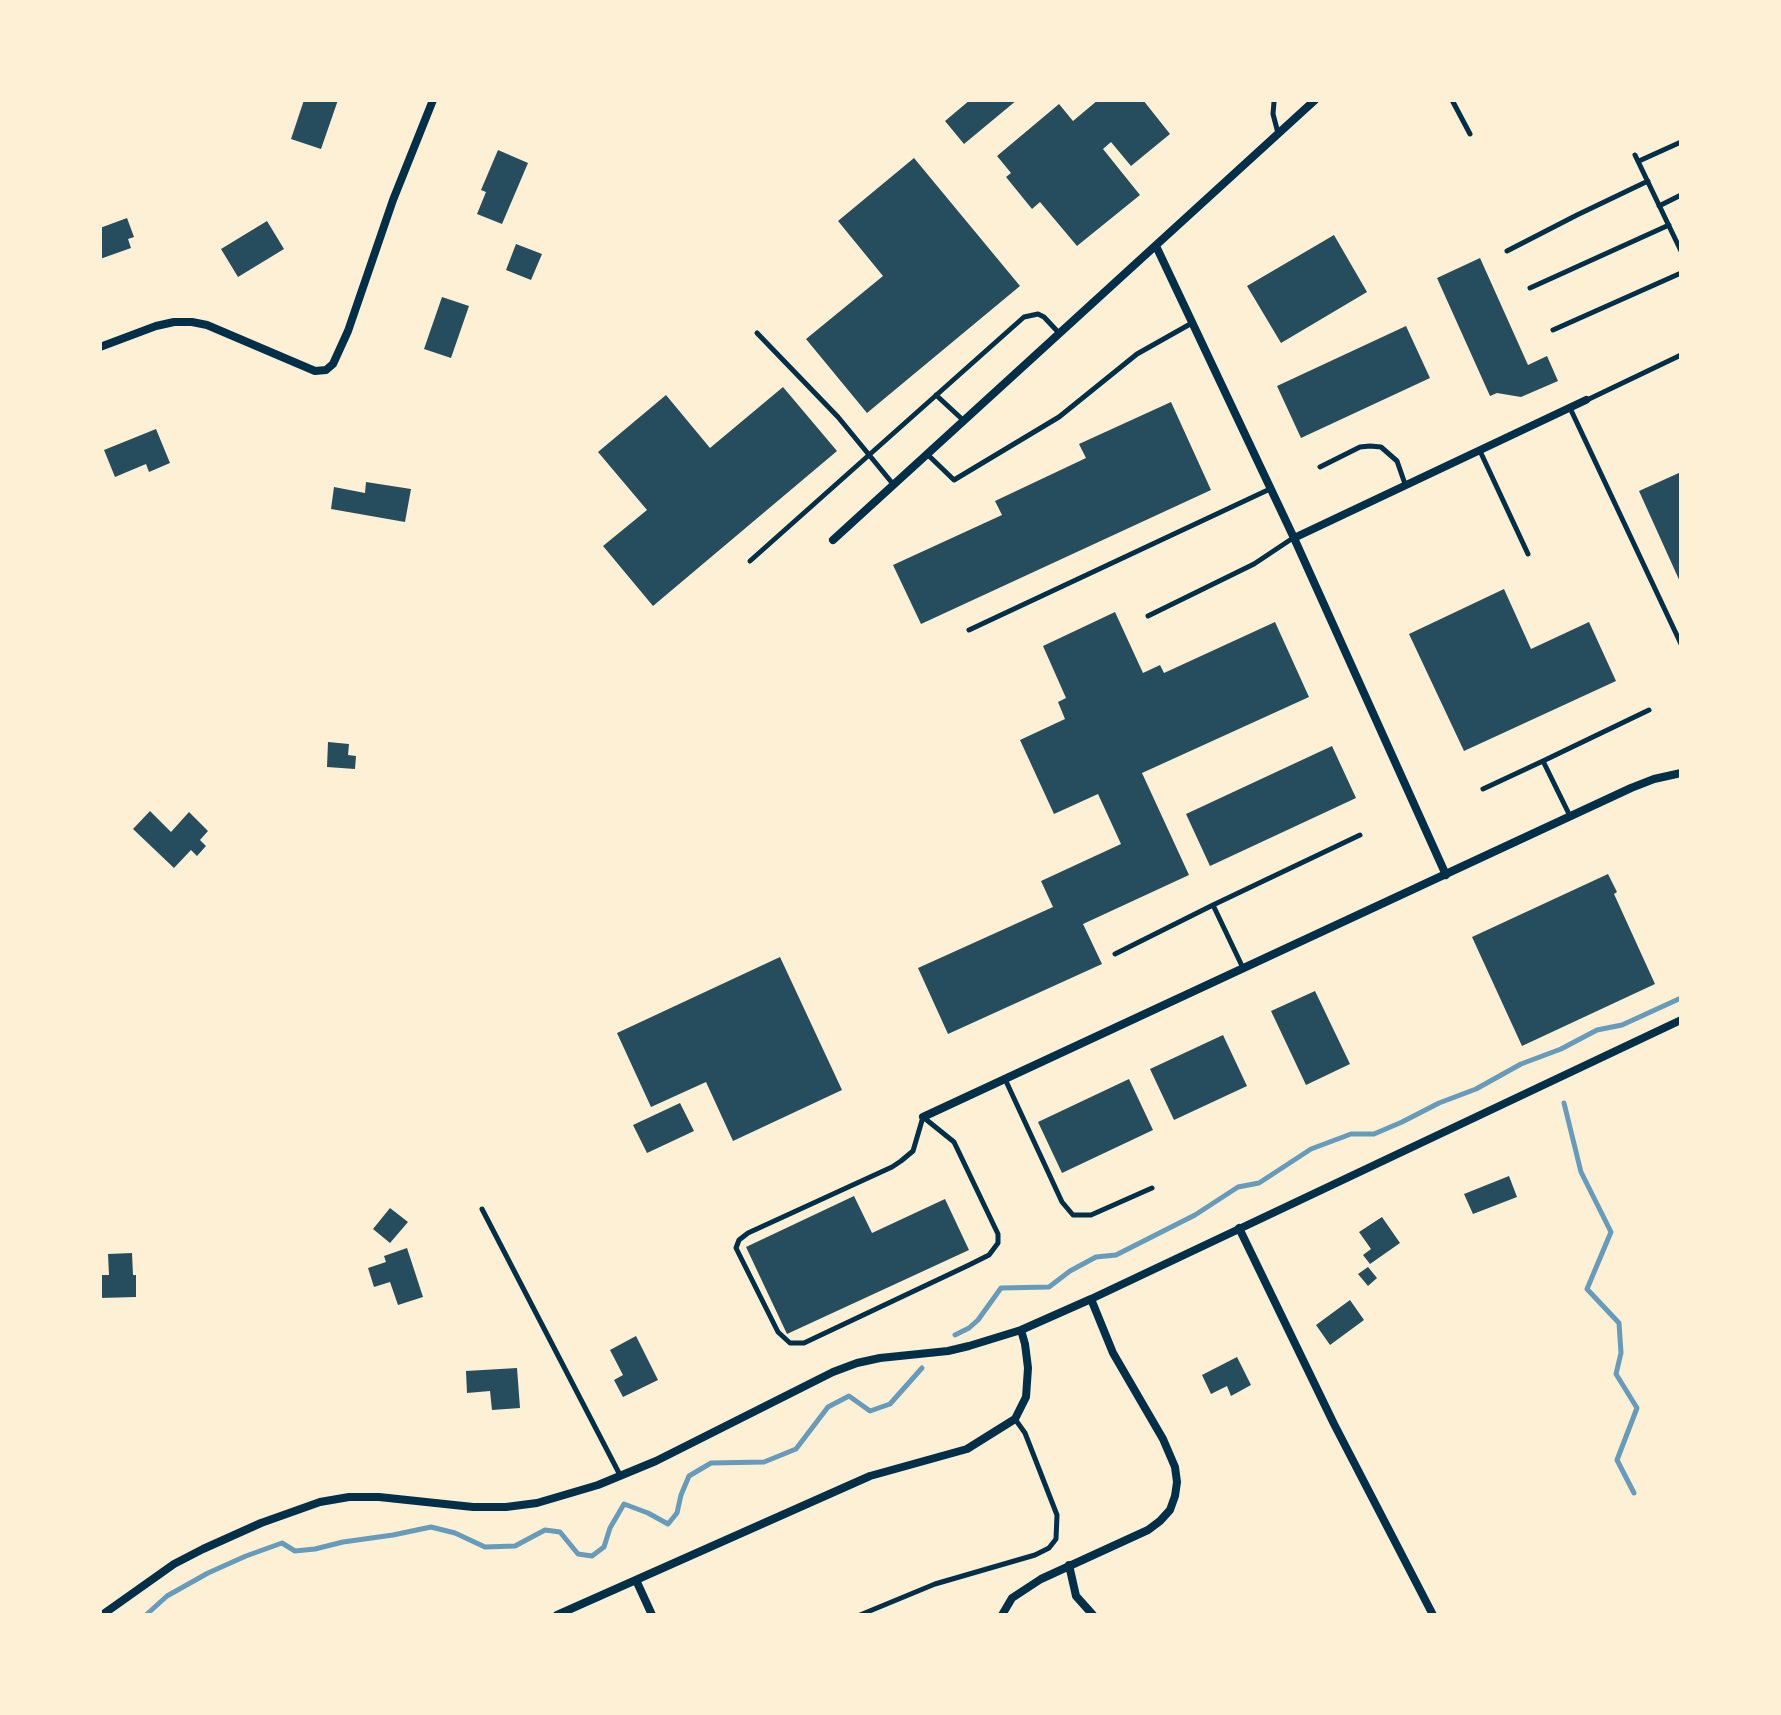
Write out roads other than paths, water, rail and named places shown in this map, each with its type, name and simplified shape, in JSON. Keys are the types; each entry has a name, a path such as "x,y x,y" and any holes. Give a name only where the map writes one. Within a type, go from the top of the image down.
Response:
{"street":[{"path":"100,347 156,326 192,322 207,325 315,371 326,370 333,364 348,331 393,200 433,100"},
{"path":"833,540 1315,100"},
{"path":"1156,246 1271,488 1446,875"},
{"path":"1294,538 1586,400"},
{"path":"923,1117 1570,817 1654,779 1681,773"},
{"path":"102,1615 174,1564 261,1523 320,1502 349,1497 379,1497 473,1507 537,1503 568,1495 656,1461 833,1372 857,1363 948,1351 1021,1330 1681,1020"},
{"path":"1239,1228 1334,1424 1433,1615"},
{"path":"1002,1615 1012,1598 1041,1579 1148,1530 1170,1510 1175,1496 1175,1467 1163,1439 1113,1353 1091,1299"},
{"path":"557,1615 870,1476 967,1449 1015,1419 1026,1397 1028,1368 1021,1330"},
{"path":"1069,1565 1076,1596 1093,1615"},
{"path":"636,1580 652,1615"}],"lane":[{"path":"1452,100 1470,134"},
{"path":"1274,101 1273,114 1279,134"},
{"path":"1639,161 1681,142"},
{"path":"1635,155 1681,250"},
{"path":"1507,251 1648,181"},
{"path":"1659,206 1681,195"},
{"path":"1530,288 1669,225"},
{"path":"1553,330 1681,273"},
{"path":"750,561 1024,317 1038,314 1060,334"},
{"path":"927,454 954,480 1059,417 1137,354 1192,323"},
{"path":"757,333 838,417 894,485"},
{"path":"1586,400 1681,355"},
{"path":"936,395 964,421"},
{"path":"1570,408 1681,644"},
{"path":"1320,467 1360,447 1381,447 1397,461 1406,485"},
{"path":"1480,451 1528,554"},
{"path":"969,630 1271,488"},
{"path":"1148,616 1254,564 1294,538"},
{"path":"1483,789 1649,710"},
{"path":"1543,761 1570,817"},
{"path":"1115,954 1360,835"},
{"path":"1213,905 1244,969"},
{"path":"1005,1079 1062,1202 1073,1215 1091,1215 1152,1188"},
{"path":"923,1117 954,1142 998,1234 998,1243 989,1255 969,1265 804,1343 790,1343 778,1332 736,1248 739,1240 901,1161 913,1151 923,1117"},
{"path":"482,1209 621,1476"},
{"path":"860,1615 935,1584 1035,1555 1049,1548 1056,1539 1057,1515 1025,1433 1015,1419"}],"waterway":[{"path":"955,1335 978,1320 1001,1288 1049,1287 1096,1257 1116,1255 1195,1215 1238,1187 1259,1183 1311,1149 1351,1134 1374,1134 1597,1030 1622,1025 1681,998"},
{"path":"1564,1103 1581,1172 1611,1232 1587,1289 1619,1323 1621,1353 1616,1374 1637,1408 1617,1460 1634,1493"},
{"path":"146,1615 167,1596 208,1573 282,1543 295,1551 315,1549 431,1527 455,1533 485,1547 515,1546 545,1530 560,1532 578,1554 592,1556 604,1547 610,1528 624,1504 668,1524 677,1513 689,1476 711,1463 764,1462 796,1449 828,1407 849,1396 870,1411 890,1404 922,1368"}]}
